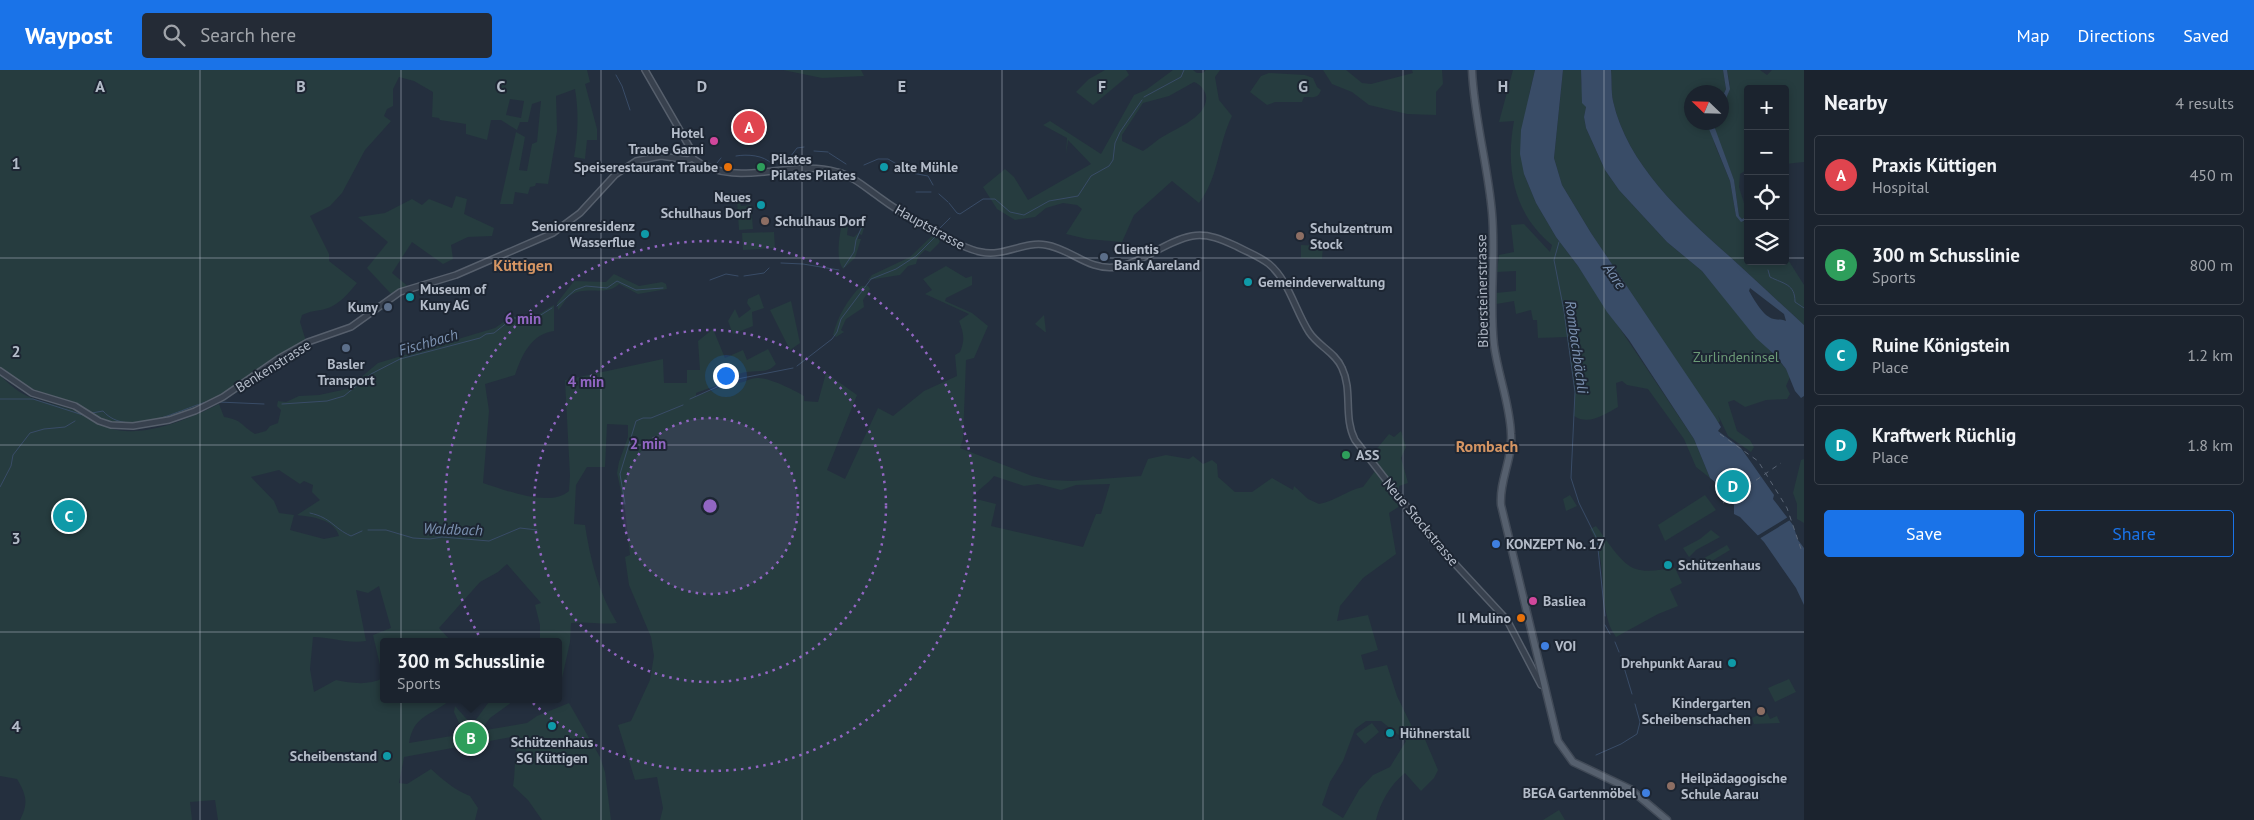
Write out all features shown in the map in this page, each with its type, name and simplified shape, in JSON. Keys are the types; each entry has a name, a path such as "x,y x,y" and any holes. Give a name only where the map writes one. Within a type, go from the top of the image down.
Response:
{"main road":[{"name":"Bibersteinerstrasse","path":"1472,70 1475,104 1492,214 1493,331 1498,367 1512,435 1509,460 1501,488 1501,505 1558,741 1568,759 1582,768 1630,789 1667,820"}],"street":[{"path":"644,70 693,153 692,158"},
{"name":"Benkenstrasse","path":"0,372 32,393 75,406 98,421 111,425 125,427 152,424 186,415 231,392 303,344 351,327 400,292 456,275 553,233 576,216 615,174 634,162 656,156 688,160 692,158"},
{"name":"Hauptstrasse","path":"692,158 710,169 734,174 817,168 836,172 851,178 880,198 959,245 979,252 1006,252 1029,246 1046,245 1057,248 1089,264 1110,268 1131,263 1184,238 1203,235 1227,242 1257,257 1269,264 1278,274"},
{"name":"Neue Stockstrasse","path":"1278,274 1308,331 1336,357 1343,370 1348,389 1349,424 1355,440 1432,539 1507,620 1541,685 1544,686"}],"green space":[{"path":"0,70 587,70 590,82 585,84 597,129 597,140 587,140 585,159 574,157 578,123 575,89 556,96 557,131 548,184 536,183 535,186 530,187 528,194 515,192 513,204 500,204 516,132 525,137 519,170 527,171 532,144 537,142 541,101 532,104 528,122 520,122 517,130 501,120 491,120 487,140 466,134 466,124 432,117 433,92 414,81 399,77 393,89 393,106 387,109 384,116 391,121 365,150 342,193 330,206 310,216 329,254 329,261 357,283 347,295 334,305 302,315 300,322 306,341 262,371 211,401 184,413 158,421 131,424 106,421 41,393 0,368","holes":["510,99 524,101 521,118 506,115"]},
{"path":"783,70 861,70 864,76 822,78"},
{"path":"1105,70 1126,70 1129,75 1093,105 1076,92 1089,79"},
{"path":"1173,70 1193,70 1197,73 1203,73 1206,70 1220,70 1215,77 1219,100 1232,116 1211,182 1199,203 1172,181 1134,215 1122,242 1087,239 1066,234 1082,209 1077,205 1063,203 1046,208 1035,217 1015,220 997,209 983,187 1005,169 1014,177 1028,200 1091,164 1068,140 1066,155 1067,138 1043,125 1050,121 1101,154 1134,95 1146,90","holes":["1194,82 1203,89 1206,96 1205,104 1196,116 1143,151 1122,141 1122,135 1143,103 1169,96"]},
{"path":"1323,70 1346,70 1362,83 1371,84 1413,73 1412,70 1442,70 1443,84 1436,92 1436,115 1407,114 1369,105 1352,92 1332,84"},
{"path":"1513,70 1535,70 1529,95 1524,174 1536,203 1556,237 1578,266 1694,439 1710,478 1696,467 1684,439 1648,389 1627,385 1622,381 1616,383 1618,407 1597,418 1585,420 1574,416 1575,392 1567,337 1538,338 1537,320 1533,320 1531,310 1516,314 1514,301 1496,304 1496,293 1516,291 1516,271 1497,272 1499,255 1514,252 1511,225 1524,224 1550,252 1552,245 1539,233 1529,219 1515,189 1511,156 1514,121 1499,122"},
{"name":"Zurlindeninsel","path":"1563,70 1581,70 1581,82 1586,107 1584,117 1586,128 1605,170 1619,190 1667,242 1702,271 1786,369 1790,377 1786,386 1790,394 1787,399 1766,400 1745,407 1734,400 1728,402 1737,431 1750,440 1754,447 1751,452 1728,436 1718,415 1720,421 1718,423 1591,233 1562,185 1554,158"},
{"path":"1611,70 1723,70 1725,85 1684,85 1684,130 1711,130 1730,181 1736,216 1744,222 1744,265 1789,265 1789,261 1804,285 1804,325 1675,205 1658,186 1630,146 1620,124 1612,93"},
{"path":"1727,70 1760,70 1767,75 1772,70 1804,70 1804,162 1789,164 1789,85 1744,85 1744,172 1740,174 1739,187 1744,203 1744,218 1742,219 1739,216 1734,180 1714,130 1729,130 1730,85"},
{"path":"1269,73 1305,75 1313,78 1317,87 1321,90 1320,93 1313,97 1304,97 1302,102 1275,102 1267,105 1250,92 1261,76"},
{"path":"456,196 467,199 464,214 494,228 492,236 468,237 451,245 453,259 443,264 412,242 392,273 410,288 393,296 367,268 388,242 358,217 385,213 412,199 422,205 429,199 452,208"},
{"path":"737,201 740,201 741,206 751,205 753,229 739,230"},
{"path":"843,216 849,217 847,235 854,237 860,231 863,220 866,221 862,235 859,234 858,239 861,239 855,258 843,269 840,264 839,250"},
{"path":"774,232 775,248 743,250 742,233"},
{"path":"934,234 941,238 939,243 930,252 925,250 918,257 916,264 908,266 900,275 868,280 872,275 910,257"},
{"path":"1301,245 1323,246 1322,259 1301,258"},
{"path":"946,266 966,278 972,276 972,285 946,298 945,301 972,313 988,326 974,358 966,360 963,439 960,448 1032,476 1049,480 1072,481 1141,476 1148,459 1166,455 1189,459 1193,456 1203,464 1212,460 1217,464 1218,477 1235,492 1252,492 1272,478 1293,490 1294,486 1308,499 1319,504 1363,487 1378,467 1370,457 1389,434 1394,437 1401,431 1406,447 1401,458 1408,483 1399,486 1400,506 1389,513 1396,554 1363,578 1340,606 1337,621 1368,615 1378,650 1361,655 1365,670 1387,665 1397,696 1413,729 1421,730 1438,770 1434,778 1421,791 1405,773 1387,794 1376,820 660,820 663,808 657,777 635,780 618,725 631,721 650,680 654,656 651,637 629,585 625,557 630,555 625,510 617,473 628,437 628,425 607,424 605,467 587,467 576,485 574,524 585,525 596,576 605,600 617,623 571,623 570,642 562,678 562,638 540,638 540,625 535,605 541,603 507,564 498,572 480,582 439,628 448,638 380,638 380,665 373,635 391,628 379,586 368,593 356,590 366,641 352,642 313,637 310,669 314,692 336,680 365,683 380,680 380,703 446,703 420,720 415,726 409,743 464,734 454,712 455,706 472,725 488,703 511,703 490,718 480,731 527,723 537,716 569,703 600,757 605,772 611,820 542,820 528,800 513,786 516,752 519,741 516,736 404,757 399,783 407,784 431,769 455,788 470,796 478,808 475,820 218,820 215,800 190,802 192,820 20,820 25,809 23,789 17,779 0,776 0,375 16,389 31,398 72,410 109,428 122,431 136,431 166,426 219,404 224,417 238,421 255,434 266,431 270,426 278,423 281,410 277,406 278,401 286,402 299,396 319,395 347,389 378,363 495,328 512,316 532,318 554,305 554,331 539,336 533,341 524,353 515,375 485,384 489,411 483,483 539,498 561,496 569,491 570,476 565,380 663,359 664,383 687,383 687,370 700,370 698,341 713,329 725,358 743,350 747,360 768,349 776,364 766,370 737,374 720,381 718,385 696,393 696,396 719,388 722,384 740,383 762,378 788,387 804,396 804,401 818,402 826,373 857,395 827,470 845,479 878,408 893,416 924,391 957,376 955,355 960,352 963,341 963,333 959,321 969,314 925,294 932,290 923,279","holes":["279,470 300,484 304,481 313,485 312,492 320,500 297,515 328,522 339,536 324,539 290,530 294,515 279,513 274,501 251,477","994,476 1024,486 1038,484 1061,490 1076,485 1110,484 1101,514 1096,514 1083,547 991,526 996,504 972,498","1366,721 1381,721 1406,741 1390,767 1373,775 1359,790 1343,818 1322,805 1330,782 1343,761 1355,729"]},
{"path":"614,274 639,286 662,282 666,284 667,289 638,294 619,284 608,290 577,292 569,296 558,310 557,303 574,281 606,282"},
{"path":"861,286 868,286 870,289 863,300 864,307 846,319 841,330 844,332 836,337 833,335 840,315 851,297"},
{"path":"759,294 764,308 752,312 753,326 733,334 728,321 735,309 739,318 751,309 747,303 748,299"},
{"path":"791,301 800,343 790,350 770,310"},
{"path":"1044,315 1046,332 1035,324"},
{"path":"1804,459 1804,523 1797,519 1797,504 1793,493 1801,460"},
{"path":"1570,495 1577,506 1566,511 1563,499"},
{"path":"1705,495 1716,510 1665,541 1658,525"},
{"path":"1596,526 1619,557 1630,566 1645,571 1675,568 1682,583 1670,589 1678,606 1658,614 1616,637 1606,613 1600,555 1590,529"},
{"path":"1711,530 1720,537 1696,550 1689,557 1683,548 1700,539"},
{"path":"1727,545 1730,550 1695,571 1692,565"},
{"path":"1789,679 1796,692 1775,702 1768,688"},
{"path":"1766,711 1770,719 1777,716 1780,723 1754,724 1752,718"},
{"path":"1372,723 1379,732 1365,744 1356,734"},
{"path":"1559,810 1565,820 1543,820"}],"water":[{"name":"Aare","path":"1535,70 1563,70 1554,158 1562,185 1591,233 1715,417 1721,427 1718,431 1741,448 1774,495 1773,499 1793,525 1798,540 1804,548 1804,605 1796,588 1764,542 1740,517 1734,514 1734,505 1720,486 1710,478 1694,439 1629,340 1607,312 1578,266 1556,237 1536,203 1524,174 1520,154 1521,130"},
{"path":"1581,70 1611,70 1613,101 1620,124 1630,146 1643,167 1675,205 1804,325 1804,396 1801,398 1795,391 1786,369 1776,356 1756,338 1702,271 1667,242 1619,190 1605,170 1586,128 1584,117 1586,107 1582,103","holes":["1750,288 1784,314 1786,321 1770,318 1766,315 1753,298 1749,291"]},
{"path":"1723,70 1727,70 1730,89 1729,91 1729,85 1725,85"},
{"path":"1709,130 1716,130 1734,180 1739,216 1742,219 1744,218 1744,221 1741,222 1736,216 1730,181"}],"pier":[{"path":"1788,517 1790,520 1759,539 1757,536"}],"waterway":[{"path":"1144,97 1181,77 1184,70"},
{"path":"616,75 630,110"},
{"path":"949,203 960,214 983,199 995,199 1010,212 1024,215 1049,201 1078,196 1091,176 1109,166 1113,160 1115,143 1120,132 1142,100"},
{"path":"784,165 797,148 804,147"},
{"path":"814,151 828,152"},
{"path":"829,153 846,164"},
{"path":"736,156 755,156 765,159 772,164"},
{"path":"717,163 721,158"},
{"path":"864,165 878,159 888,159 912,173 928,176 933,185"},
{"path":"916,192 931,192"},
{"path":"939,194 948,202"},
{"name":"Waldbach","path":"939,229 950,218"},
{"path":"844,267 854,252 856,240 864,222"},
{"name":"Waldbach","path":"797,366 832,339 837,332 841,319 871,279 896,269 916,256 935,237"},
{"name":"Rombachbächli","path":"1559,242 1554,260 1564,311 1575,392 1571,478 1579,503 1597,539 1605,616"},
{"path":"781,263 803,264 839,270"},
{"path":"744,276 764,273 769,268"},
{"path":"1768,270 1770,277 1791,288 1795,302 1804,308"},
{"path":"710,280 726,274 738,276"},
{"path":"557,306 575,290 586,286 607,288 617,281 636,290 663,288"},
{"name":"Fischbach","path":"282,404 327,401 344,396 371,374 400,359 480,338 486,334 494,333 513,318 536,318 552,308"},
{"name":"Waldbach","path":"690,399 717,387 722,382 793,368"},
{"name":"Fischbach","path":"0,399 33,399 86,416"},
{"path":"92,413 103,411 114,419 127,423 141,422 155,420 210,401"},
{"name":"Fischbach","path":"218,402 264,404"},
{"name":"Waldbach","path":"625,504 620,474 636,421 643,418 651,418 683,405"},
{"path":"0,487 11,466 13,455 30,433 44,429 65,427 75,421"},
{"name":"Waldbach","path":"310,513 328,520 351,536 362,531"},
{"name":"Waldbach","path":"368,530 386,530 413,538 430,539 442,537 489,541 520,528 537,530"},
{"name":"Rombachbächli","path":"1605,625 1610,634"},
{"name":"Rombachbächli","path":"1615,642 1619,652"},
{"name":"Rombachbächli","path":"1621,656 1622,660"},
{"name":"Rombachbächli","path":"1623,664 1632,694"},
{"name":"Rombachbächli","path":"1596,755 1621,744 1637,734 1640,722 1635,704"}],"railway":[{"path":"1720,434 1758,461 1787,508 1801,549"},
{"path":"1723,503 1781,463"}],"place":[{"name":"Praxis Küttigen","path":"749,127"},
{"name":"Hotel Traube Garni","path":"714,141"},
{"name":"Speiserestaurant Traube","path":"728,167"},
{"name":"Pilates Pilates Pilates","path":"761,167"},
{"name":"alte Mühle","path":"884,167"},
{"name":"Neues Schulhaus Dorf","path":"761,205"},
{"name":"Schulhaus Dorf","path":"765,221"},
{"name":"Seniorenresidenz Wasserflue","path":"645,234"},
{"name":"Schulzentrum Stock","path":"1300,236"},
{"name":"Clientis Bank Aareland","path":"1104,257"},
{"name":"Gemeindeverwaltung","path":"1248,282"},
{"name":"Museum of Kuny AG","path":"410,297"},
{"name":"Kuny","path":"388,307"},
{"name":"Basler Transport","path":"346,348"},
{"name":"ASS","path":"1346,455"},
{"name":"Kraftwerk Rüchlig","path":"1733,486"},
{"name":"Ruine Königstein","path":"69,516"},
{"name":"KONZEPT No. 17","path":"1496,544"},
{"name":"Schützenhaus","path":"1668,565"},
{"name":"Basliea","path":"1533,601"},
{"name":"Il Mulino","path":"1521,618"},
{"name":"VOI","path":"1545,646"},
{"name":"Drehpunkt Aarau","path":"1732,663"},
{"name":"Kindergarten Scheibenschachen","path":"1761,711"},
{"name":"Schützenhaus SG Küttigen","path":"552,726"},
{"name":"Hühnerstall","path":"1390,733"},
{"name":"300 m Schusslinie","path":"471,738"},
{"name":"Scheibenstand","path":"387,756"},
{"name":"Heilpädagogische Schule Aarau","path":"1671,786"},
{"name":"BEGA Gartenmöbel","path":"1646,793"}],"district":[{"name":"Küttigen","path":"523,265"},
{"name":"Rombach","path":"1487,446"}]}
